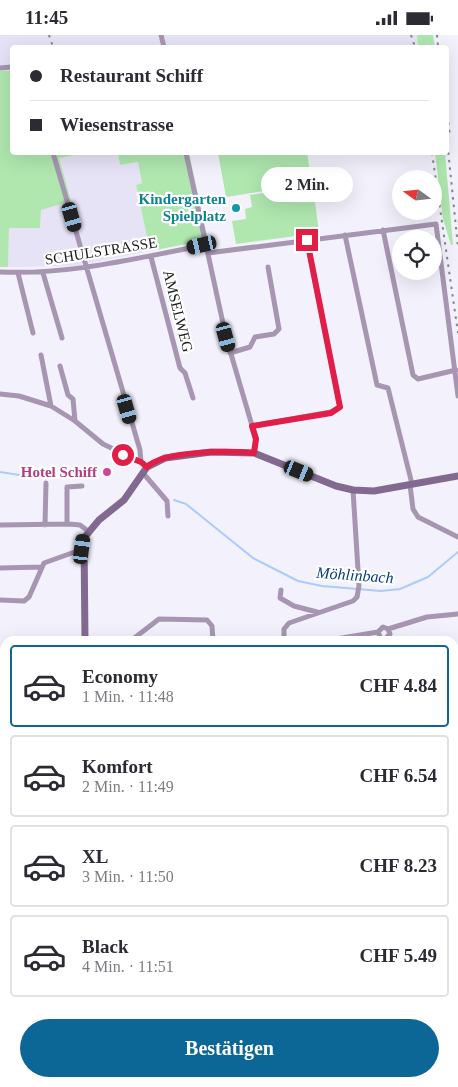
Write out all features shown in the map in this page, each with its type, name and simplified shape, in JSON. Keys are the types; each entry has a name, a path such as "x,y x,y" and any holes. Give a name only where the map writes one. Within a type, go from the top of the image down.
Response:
{"street":[{"path":"54,155 140,449 141,462 167,501 168,516"},
{"path":"186,155 230,353 256,439 254,453"},
{"path":"208,253 433,223 438,227 458,396"},
{"path":"383,230 415,378 418,379 456,370"},
{"path":"345,235 377,385 388,388 411,485 413,509 418,517 458,537"},
{"path":"252,426 331,413 340,407 307,240"},
{"name":"SCHULSTRASSE","path":"0,272 43,273 86,269 206,245"},
{"name":"AMSELWEG","path":"151,257 180,368 185,373 193,398"},
{"path":"230,353 250,347 255,337 274,334 279,329 268,267"},
{"path":"18,273 33,333"},
{"path":"43,273 62,337"},
{"path":"41,355 51,406"},
{"path":"60,366 68,395 73,399 75,421"},
{"path":"0,394 19,396 51,406 75,421 103,444 141,462"},
{"path":"85,636 82,549 84,538 88,531 124,500 145,470 160,460 211,452 254,453 353,490 374,491 458,476"},
{"path":"45,525 46,483"},
{"path":"67,524 67,487 82,486"},
{"path":"283,636 286,625 352,601 357,597 359,588 353,490"},
{"path":"0,525 67,524 80,525 88,531"},
{"path":"0,600 24,601 29,597 41,567 48,561 82,549"},
{"path":"0,568 41,567"},
{"path":"281,590 280,598 294,606 317,613"},
{"path":"354,636 378,632 383,627 388,629 430,617 438,618 458,614"},
{"path":"137,636 159,619 176,619 207,620 212,626 213,636"},
{"path":"388,629 390,634 388,636"},
{"path":"378,632 380,636"}],"shaded area":[{"path":"0,35 417,35 418,45 10,45 10,71 0,71"},
{"path":"75,155 118,155 120,165 138,162 142,183 136,185 150,251 76,266 8,267 9,228 40,228 41,210 59,158"}],"green space":[{"path":"417,35 433,35 435,45 418,45"},
{"path":"0,71 10,71 10,155 75,155 59,158 71,201 41,210 40,228 9,228 8,267 0,267"},
{"path":"118,155 189,155 208,240 150,251 136,185 142,183 138,162 120,165"},
{"path":"218,155 307,155 311,177 300,179 301,185 226,197"},
{"path":"435,155 445,155 453,245 451,245 442,211 442,170 437,170"},
{"path":"312,179 319,233 236,244 232,221 246,219 245,209 252,207 250,195 304,187 303,180"}],"waterway":[{"name":"Möhlinbach","path":"0,472 39,478"},
{"name":"Möhlinbach","path":"174,500 186,504 253,558 298,581 322,586 381,591 400,589 428,577 458,552"}],"railway":[{"path":"49,35 52,45"},
{"path":"411,35 414,45"},
{"path":"437,35 438,45"},
{"path":"449,128 450,137"},
{"path":"432,155 458,333"},
{"path":"449,155 458,247"}],"place":[{"name":"Kindergarten Spielplatz","path":"236,208"},
{"name":"Hotel Schiff","path":"107,472"}],"route":[{"path":"123,455 141,462 147,467 155,461 184,455 211,452 254,453 256,439 252,426 331,413 340,407 341,402 307,240"}]}
